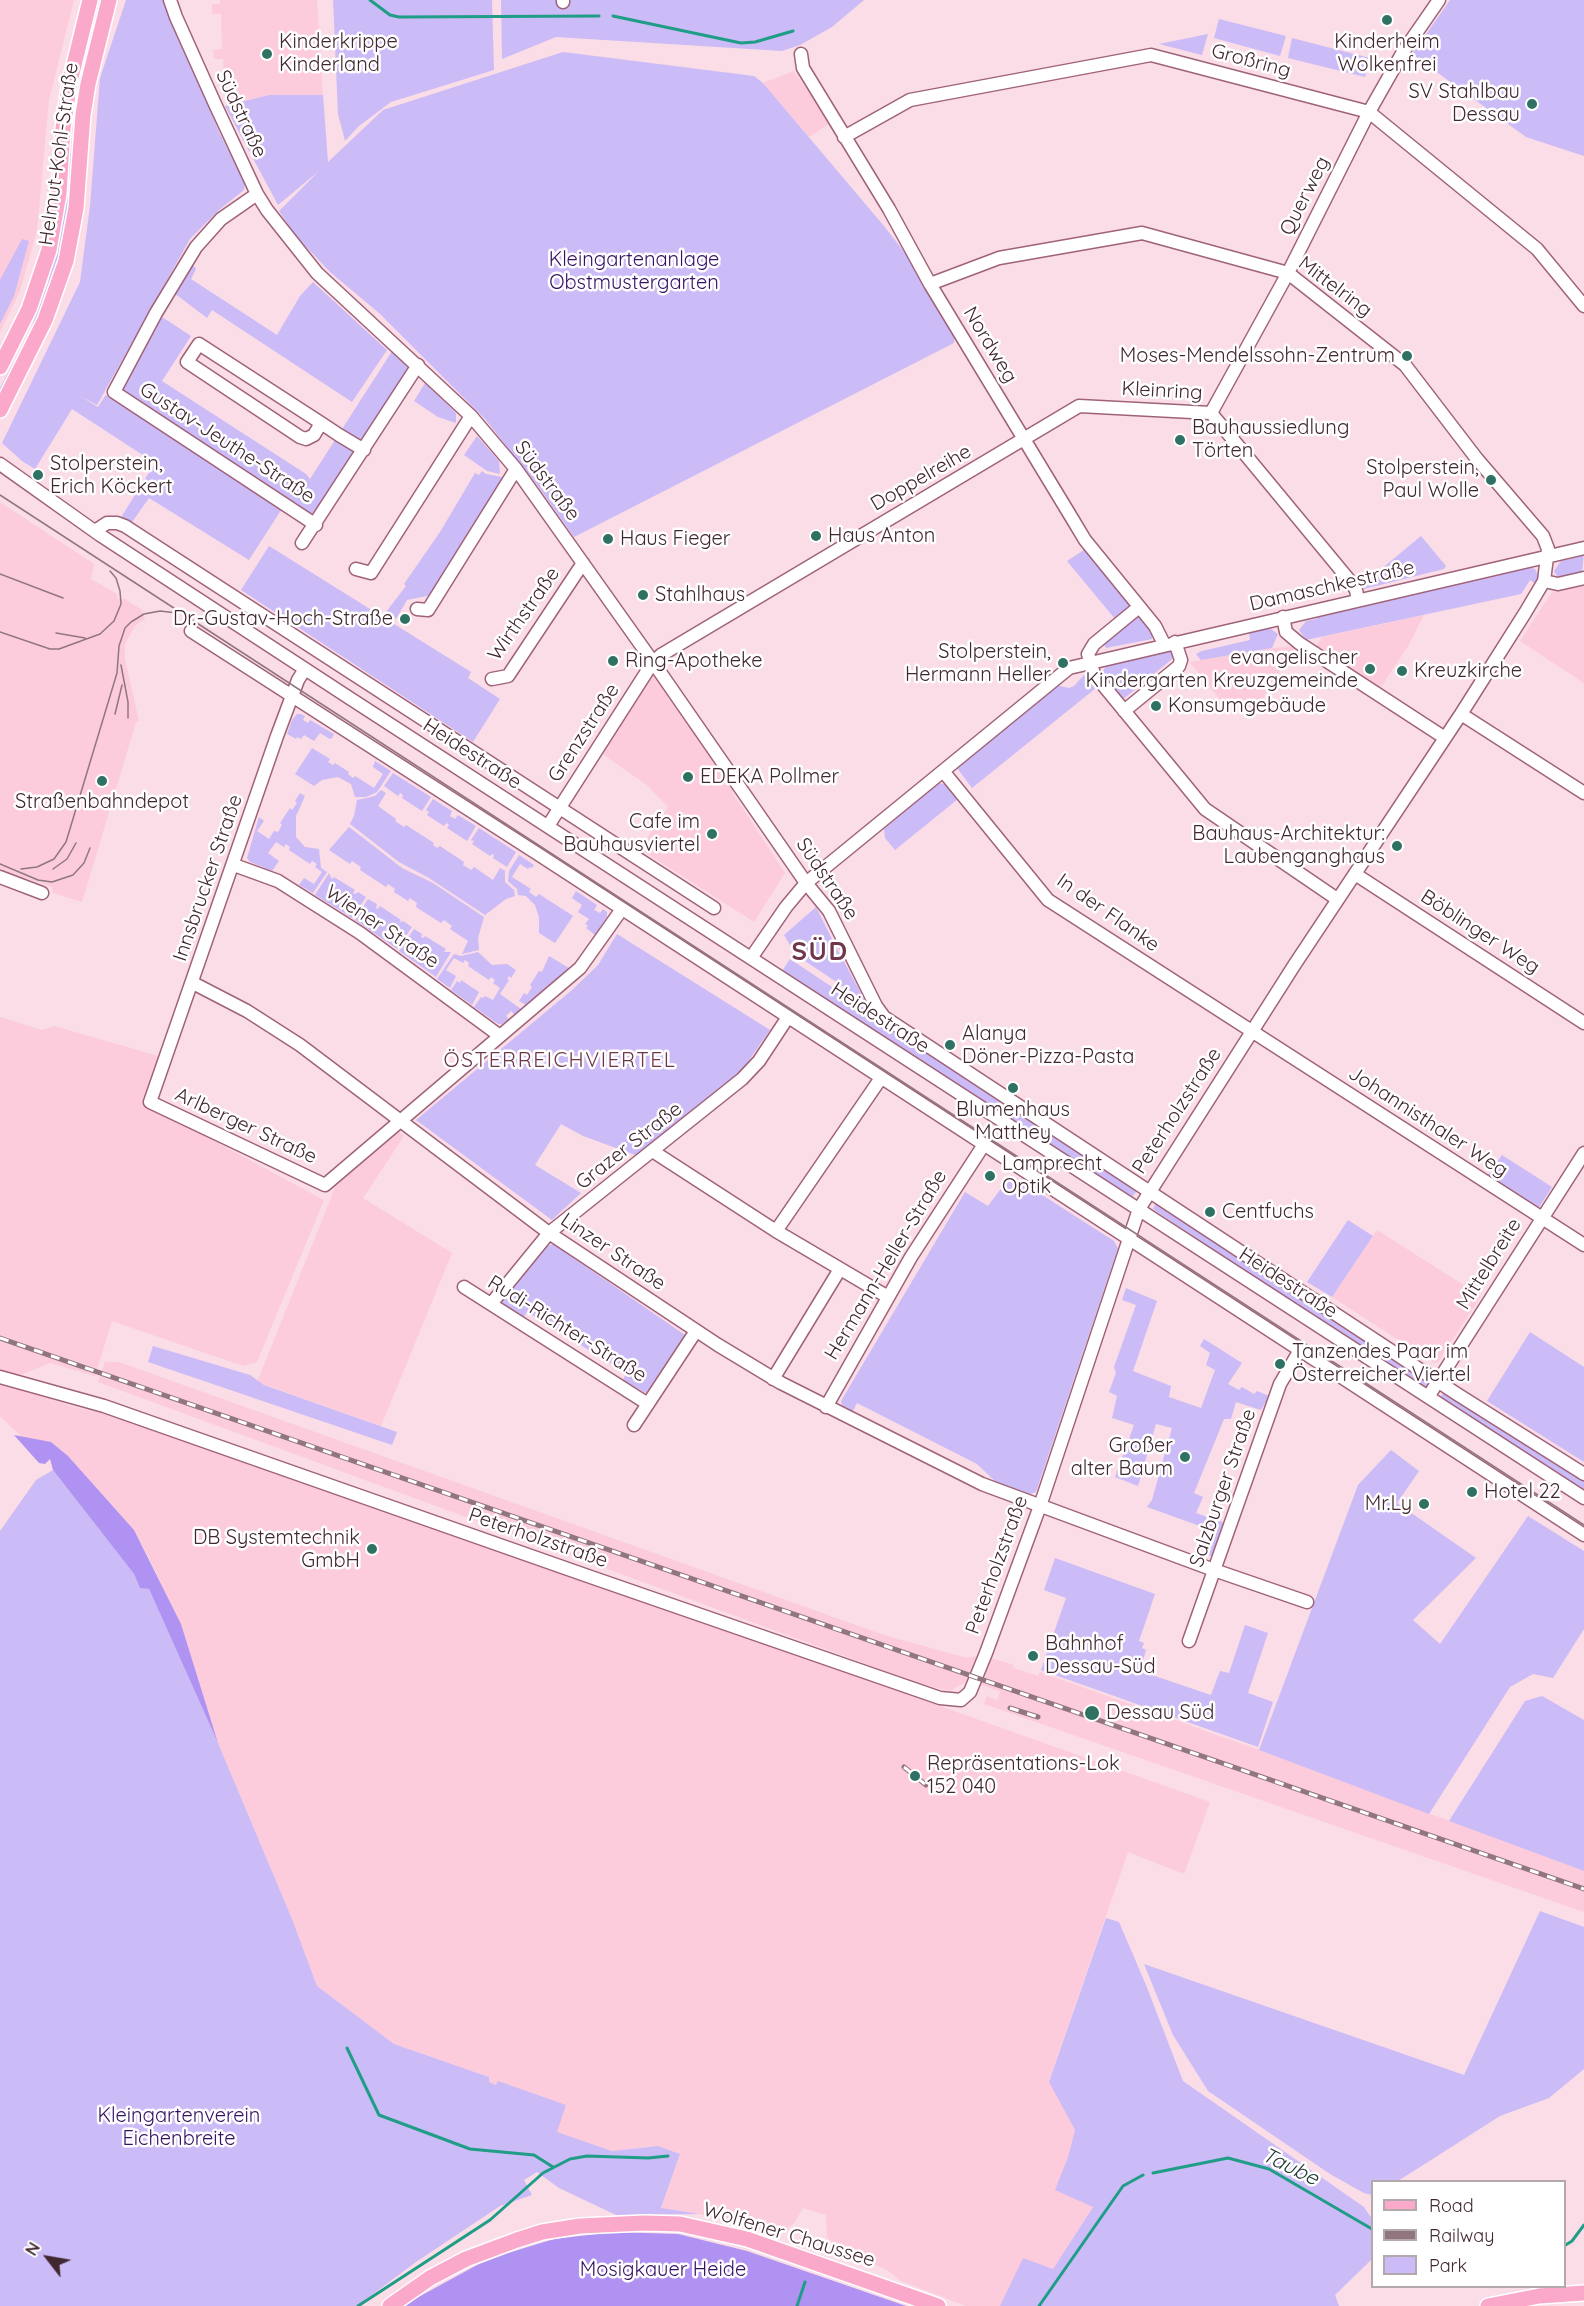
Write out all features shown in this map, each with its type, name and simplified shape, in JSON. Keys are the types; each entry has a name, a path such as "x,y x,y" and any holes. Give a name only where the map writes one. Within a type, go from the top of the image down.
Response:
{"main road":[{"name":"Helmut-Kohl-Straße","path":"0,367 29,309 49,250 59,194 63,128 70,81 90,0"},
{"name":"Helmut-Kohl-Straße","path":"0,410 45,320 66,261 76,207 83,115 88,84 109,0"},
{"name":"Wolfener Chaussee","path":"390,2306 430,2278 466,2259 517,2240 542,2232 580,2226 644,2223 680,2224 747,2239 938,2306"},
{"path":"1488,2306 1539,2296 1584,2293"}],"street":[{"name":"Südstraße","path":"170,0 176,18 257,194 282,230 317,273 471,416 516,469 806,883 829,911 876,1006"},
{"name":"Querweg","path":"1211,412 1288,273 1369,112 1403,52 1438,0"},
{"name":"Nordweg","path":"801,54 803,68 889,209 930,285 1085,540 1169,643"},
{"name":"Großring","path":"844,137 910,100 1150,55 1369,112 1537,249 1584,306"},
{"name":"Gustav-Jeuthe-Straße","path":"257,194 221,219 196,247 156,313 114,392 316,525"},
{"name":"Mittelring","path":"930,285 999,258 1142,233 1288,273 1405,365 1477,459 1544,536 1548,556"},
{"path":"321,423 314,435 306,439 300,437 187,362 199,344 364,450"},
{"path":"302,543 316,525 418,365"},
{"name":"Kleinring","path":"1024,439 1079,406 1211,412 1350,581 1356,590 1358,600"},
{"path":"356,569 371,573 471,416"},
{"name":"Doppelreihe","path":"653,662 1024,439"},
{"name":"Heidestraße","path":"0,464 95,531 305,669 1584,1498"},
{"path":"417,609 428,610 516,469"},
{"name":"Heidestraße","path":"95,531 107,523 125,526 714,908"},
{"name":"Damaschkestraße","path":"751,958 786,907 806,883 1063,671 1088,662 1584,548"},
{"name":"Peterholzstraße","path":"0,1377 104,1406 585,1575 951,1700 961,1700 973,1686 1040,1506 1130,1240 1138,1209 1337,899 1461,714 1544,581 1548,556"},
{"name":"Wirthstraße","path":"492,679 508,676 583,564"},
{"path":"1544,581 1558,584 1584,578"},
{"path":"1139,607 1094,644 1088,654 1088,662 1094,674 1205,809 1337,899"},
{"path":"1283,617 1286,632 1299,643 1445,738"},
{"path":"191,631 293,695 1584,1535"},
{"path":"1124,711 1179,666 1181,660 1169,643"},
{"name":"Grenzstraße","path":"548,826 653,662"},
{"name":"Innsbrucker Straße","path":"150,1102 293,695 305,669"},
{"path":"1461,714 1584,793"},
{"name":"In der Flanke","path":"943,771 1048,900 1252,1031"},
{"name":"Wiener Straße","path":"234,865 278,881 360,933 500,1036"},
{"name":"Böblinger Weg","path":"1355,874 1584,1023"},
{"path":"0,877 42,893"},
{"path":"401,1120 580,968 622,909"},
{"name":"Linzer Straße","path":"193,984 247,1011 300,1045 549,1233 696,1331 773,1379 982,1484 1214,1570 1308,1602"},
{"name":"Heidestraße","path":"876,1006 890,1022 1584,1474"},
{"name":"Grazer Straße","path":"491,1304 549,1233 654,1152 742,1079 759,1061 788,1017"},
{"name":"Johannisthaler Weg","path":"1252,1031 1584,1245"},
{"path":"776,1231 881,1078"},
{"name":"Arlberger Straße","path":"150,1102 325,1185 401,1120"},
{"name":"Hermann-Heller-Straße","path":"826,1407 888,1297 983,1146"},
{"path":"654,1152 776,1231 888,1297"},
{"name":"Mittelbreite","path":"1428,1397 1584,1153"},
{"path":"773,1379 840,1269"},
{"name":"Rudi-Richter-Straße","path":"464,1287 648,1404"},
{"path":"634,1425 696,1331"},
{"name":"Salzburger Straße","path":"1189,1641 1280,1384 1300,1350"}],"shaded area":[{"path":"0,0 74,0 49,100 37,230 20,291 0,332"},
{"name":"Kinderkrippe Kinderland","path":"220,0 317,0 323,95 269,95 240,102 236,82 224,81 223,59 214,59 213,50 222,49 221,14 212,14 212,4 220,4"},
{"path":"794,71 830,123 809,137 763,83"},
{"path":"0,502 94,564 91,579 117,594 117,599 125,599 142,610 145,619 135,626 125,644 125,659 139,721 136,722 82,902 53,893 52,887 26,878 18,878 0,870"},
{"path":"1584,585 1584,683 1520,641 1552,592"},
{"name":"evangelischer Kindergarten Kreuzgemeinde","path":"1424,615 1408,646 1379,690 1315,648 1322,637"},
{"path":"1296,646 1250,718 1236,709 1229,711 1190,662 1272,648"},
{"path":"654,671 735,789 732,792 785,873 754,922 640,849 668,807 647,785 601,753"},
{"path":"0,1017 42,1030 54,1026 162,1057 147,1105 324,1200 257,1362 243,1366 112,1321 95,1376 50,1363 18,1376 0,1371"},
{"path":"396,1130 404,1136 363,1198 452,1253 381,1426 257,1382 339,1178"},
{"path":"1377,1230 1481,1296 1438,1362 1434,1363 1332,1297"},
{"path":"105,1362 119,1362 884,1635 967,1658 982,1655 1014,1665 1013,1668 1038,1676 1040,1672 1259,1750 1584,1871 1584,1912 984,1704 987,1696 997,1700 1000,1692 969,1680 950,1691 918,1683 98,1382"},
{"path":"0,1382 74,1407 141,1422 1210,1802 1184,1874 1128,1852 1049,2081 1075,2130 1068,2157 1093,2206 1053,2269 1023,2259 1000,2306 966,2306 901,2281 887,2270 838,2248 827,2237 826,2215 803,2208 794,2223 784,2231 752,2229 699,2214 661,2209 680,2154 658,2146 612,2151 556,2132 566,2105 496,2085 488,2082 489,2077 394,2044 317,1986 292,1919 218,1743 181,1624 147,1554 134,1530 68,1456 51,1442 24,1439 0,1416"}],"green space":[{"path":"126,0 166,0 219,132 245,183 244,190 219,210 190,239 97,405 80,396 98,407 105,396 114,392 156,313 191,336 162,381 306,474 310,479 396,345 418,365 316,525 285,504 249,560 149,498 130,525 120,519 155,463 72,409 35,469 2,443 80,282 90,206 100,78"},
{"path":"333,0 492,0 494,70 391,102 359,126 345,141 338,114"},
{"path":"501,0 864,0 832,27 800,45 782,51 556,37 502,59"},
{"name":"SV Stahlbau Dessau","path":"1450,0 1584,0 1584,156 1526,137 1412,54"},
{"path":"1219,19 1286,36 1280,56 1214,38"},
{"path":"1208,34 1202,55 1159,44"},
{"path":"1292,38 1370,58 1365,77 1288,58"},
{"name":"Kleingartenanlage Obstmustergarten","path":"563,52 754,76 763,83 915,266 955,334 954,343 574,537 485,419 379,313 330,272 296,236 279,211 319,171 278,205 225,106 269,95 323,95 328,162 383,110"},
{"path":"68,127 71,133 72,190 58,266 41,314 0,395 0,388 29,334 48,283 59,231"},
{"path":"22,239 29,241 14,296 0,324 0,280"},
{"path":"191,262 196,269 191,279 277,335 300,296 313,282 387,350 352,402 212,310 207,318 174,293"},
{"path":"425,383 456,413 456,423 438,417 414,401"},
{"path":"477,436 499,461 500,474 487,471 464,455"},
{"path":"482,471 502,477 499,487 432,595 407,600 396,619 386,612 406,586 404,584 440,532 475,473 479,475"},
{"path":"1421,536 1446,566 1444,569 1364,589 1362,585"},
{"path":"269,546 471,672 468,678 500,699 473,742 241,590"},
{"path":"1084,550 1090,553 1131,606 1115,619 1067,561"},
{"path":"1584,552 1582,573 1562,578 1557,576 1554,571 1561,561 1579,557 1579,554"},
{"path":"1526,566 1535,569 1539,578 1537,585 1530,580 1521,594 1306,640 1299,630 1306,621 1316,619 1320,614"},
{"path":"1137,616 1143,617 1152,630 1152,639 1106,648 1103,642"},
{"path":"1268,627 1278,634 1272,648 1201,660 1196,654 1250,640 1249,631"},
{"path":"1171,649 1177,655 1121,701 1102,675 1106,664"},
{"path":"1084,675 1096,688 972,788 957,768 1056,685 1069,688"},
{"path":"297,714 305,716 303,720 308,723 310,720 334,734 332,738 320,733 314,741 304,735 301,739 297,737 296,739 287,734"},
{"path":"312,748 330,759 328,762 333,765 335,763 349,772 348,774 353,778 355,776 374,788 383,774 373,767 375,761 391,771 377,792 366,797 355,797 351,784 338,777 322,780 314,786 295,774"},
{"path":"393,773 431,797 422,811 402,798 403,795 400,793 398,796 384,786"},
{"path":"939,783 947,785 958,799 895,850 885,838 884,829"},
{"path":"381,790 386,793 378,806 396,819 395,821 404,827 406,825 434,843 433,845 437,848 440,846 464,862 463,865 471,870 474,867 493,880 500,868 505,871 505,882 514,890 515,896 506,899 485,915 429,878 399,862 350,824 357,800 375,796"},
{"path":"300,793 305,796 296,816 296,837 305,847 319,849 321,868 327,872 313,893 299,885 304,878 314,884 322,872 315,867 317,864 312,861 310,864 289,850 290,847 286,844 284,847 276,842 268,853 279,861 272,871 250,862 247,858 259,817 264,821 257,831 269,839 274,831 278,832 282,825 280,823 290,808 292,810 297,803 295,801"},
{"path":"433,799 452,811 450,816 455,819 458,815 476,826 467,841 447,828 449,825 447,823 444,826 427,815 429,812 426,810"},
{"path":"349,827 402,868 433,883 484,917 478,938 479,950 462,954 468,941 450,929 452,926 444,920 441,923 416,907 417,903 410,898 408,901 394,892 395,889 388,884 386,887 360,870 361,867 352,861 350,864 329,850"},
{"path":"479,828 516,852 507,867 493,858 494,855 490,856 472,844 474,841 471,840"},
{"path":"519,855 534,865 528,869 520,864 512,877 531,889 529,892 536,897 539,894 573,916 555,943 539,933 539,917 535,905 526,896 518,895 517,889 508,881 509,871"},
{"path":"329,873 332,879 334,877 355,890 353,893 358,892 366,897 352,918 315,895"},
{"path":"576,891 597,905 594,910 600,913 603,909 607,912 607,917 595,935 586,928 588,926 585,924 589,919 578,912 582,905 572,898"},
{"path":"368,899 377,904 376,908 380,906 401,920 399,923 403,921 412,927 397,949 355,920"},
{"path":"816,907 865,1001 796,955 784,935"},
{"path":"414,929 422,934 421,937 425,936 446,949 444,952 451,952 436,977 399,951"},
{"path":"617,934 770,1030 736,1079 638,1156 583,1136 561,1124 535,1165 581,1193 552,1220 416,1120 572,990 598,965"},
{"path":"478,952 492,965 507,964 516,970 511,978 509,976 507,979 509,980 500,994 521,1009 515,1015 511,1011 506,1016 509,1019 502,1024 498,1024 474,1007 481,997 485,996 493,1000 500,988 493,983 495,980 491,977 489,980 468,966 469,963 465,960 463,963 454,958 446,970 456,976 450,988 437,979 454,954 461,956"},
{"path":"549,956 569,968 526,1005 519,1001 524,993 527,995 532,987 530,985 539,971 542,972"},
{"path":"790,959 871,1013 885,1025 1138,1189 1131,1199 782,971"},
{"path":"461,980 479,992 472,1005 451,990 457,981 460,983"},
{"path":"1502,1155 1552,1187 1538,1209 1488,1175"},
{"path":"1011,1175 1114,1241 1118,1248 1036,1492 1030,1494 996,1482 977,1464 857,1403 853,1411 842,1405 841,1401 965,1192 988,1206"},
{"path":"1157,1201 1433,1383 1427,1393 1153,1209"},
{"path":"1348,1220 1373,1236 1332,1297 1307,1282"},
{"path":"553,1244 685,1335 646,1393 623,1380 626,1373 527,1312 523,1318 506,1308 501,1302 547,1246"},
{"path":"1126,1288 1157,1301 1133,1371 1171,1386 1169,1397 1201,1408 1215,1370 1206,1365 1210,1353 1200,1346 1204,1339 1242,1363 1228,1384 1239,1390 1242,1387 1254,1394 1257,1391 1269,1396 1261,1410 1236,1402 1231,1419 1224,1419 1194,1493 1203,1497 1196,1513 1225,1523 1212,1556 1206,1555 1214,1531 1147,1507 1152,1500 1172,1428 1156,1424 1138,1486 1115,1477 1134,1425 1112,1418 1117,1396 1109,1392 1116,1373 1114,1367 1136,1305 1122,1300"},
{"path":"1530,1332 1584,1367 1584,1462 1487,1401"},
{"path":"153,1346 250,1375 264,1385 397,1432 392,1445 148,1362"},
{"path":"1445,1390 1584,1478 1584,1494 1438,1401"},
{"path":"14,1435 51,1442 68,1456 134,1530 181,1624 218,1743 149,1589 140,1588 134,1574 53,1470 50,1459 45,1464 39,1463"},
{"path":"1391,1450 1419,1471 1397,1503 1476,1558 1413,1620 1440,1644 1528,1516 1584,1551 1584,1629 1553,1678 1533,1674 1510,1687 1429,1814 1259,1750 1358,1485"},
{"name":"Kleingartenverein Eichenbreite","path":"53,1470 134,1574 140,1587 149,1589 218,1743 292,1919 317,1986 394,2044 489,2077 489,2082 496,2085 498,2081 566,2105 557,2132 612,2151 658,2146 680,2154 661,2208 699,2214 616,2215 559,2188 537,2172 524,2180 532,2195 500,2206 416,2262 357,2306 0,2306 0,1531 36,1480"},
{"path":"1055,1558 1155,1594 1139,1641 1144,1643 1142,1648 1146,1650 1140,1671 1211,1695 1220,1671 1229,1673 1245,1625 1268,1633 1248,1693 1273,1702 1258,1747 1041,1670 1066,1598 1044,1590"},
{"path":"1542,1696 1584,1720 1584,1871 1449,1821 1525,1701"},
{"path":"1540,1911 1584,1927 1584,2069 1549,2098 1500,2116 1400,2180 1371,2180 1371,2195 1330,2174 1208,2091 1173,2035 1144,1964 1464,2075"},
{"path":"1106,1918 1119,1922 1183,2081 1364,2207 1371,2218 1371,2260 1335,2295 1339,2306 1000,2306 1023,2258 1053,2269 1093,2207 1055,2190 1068,2157 1075,2130 1049,2082"},
{"name":"Mosigkauer Heide","path":"614,2232 678,2234 747,2251 906,2306 402,2306 479,2264 508,2253 554,2239"}],"waterway":[{"path":"370,0 390,15 399,17 599,16"},
{"path":"613,16 741,43 755,42 793,31"},
{"path":"347,2048 379,2115 470,2149 534,2155 553,2167"},
{"path":"358,2306 490,2220 543,2173 570,2159 587,2156 648,2158 668,2156"},
{"name":"Taube","path":"1153,2173 1228,2158 1269,2169 1371,2228"},
{"name":"Taube","path":"1039,2306 1123,2186 1143,2175"},
{"name":"Taube","path":"1566,2245 1572,2241 1584,2225"},
{"path":"797,2306 805,2282"}],"tram line":[{"path":"0,495 1584,1525"},
{"path":"0,632 50,649 59,649 100,634 114,621 121,604 116,578 110,571"},
{"path":"0,574 63,598"},
{"path":"21,869 37,867 54,859 66,842 117,673 119,646 125,628 144,614 160,611 177,613"},
{"path":"56,633 85,638"},
{"path":"121,665 128,702 128,718"},
{"path":"115,714 122,685"},
{"path":"53,869 67,859 76,843"},
{"path":"0,864 38,880 52,882 73,875 84,863 90,848"}],"railway":[{"path":"0,1338 1584,1889"},
{"path":"1010,1708 1038,1717"},
{"path":"904,1767 926,1785"}],"place":[{"name":"Kinderheim Wolkenfrei","path":"1387,20"},
{"name":"Kinderkrippe Kinderland","path":"267,54"},
{"name":"SV Stahlbau Dessau","path":"1532,104"},
{"name":"Moses-Mendelssohn-Zentrum","path":"1407,356"},
{"name":"Bauhaussiedlung Törten","path":"1180,440"},
{"name":"Stolperstein, Erich Köckert","path":"38,475"},
{"name":"Stolperstein, Paul Wolle","path":"1491,480"},
{"name":"Haus Anton","path":"816,536"},
{"name":"Haus Fieger","path":"608,539"},
{"name":"Stahlhaus","path":"643,595"},
{"name":"Dr.-Gustav-Hoch-Straße","path":"405,619"},
{"name":"Ring-Apotheke","path":"613,661"},
{"name":"Stolperstein, Hermann Heller","path":"1063,663"},
{"name":"evangelischer Kindergarten Kreuzgemeinde","path":"1370,669"},
{"name":"Kreuzkirche","path":"1402,671"},
{"name":"Konsumgebäude","path":"1156,706"},
{"name":"EDEKA Pollmer","path":"688,777"},
{"name":"Straßenbahndepot","path":"102,781"},
{"name":"Cafe im Bauhausviertel","path":"712,834"},
{"name":"Bauhaus-Architektur: Laubenganghaus","path":"1397,846"},
{"name":"Alanya Döner-Pizza-Pasta","path":"950,1045"},
{"name":"Blumenhaus Matthey","path":"1013,1088"},
{"name":"Lamprecht Optik","path":"990,1176"},
{"name":"Centfuchs","path":"1210,1212"},
{"name":"Tanzendes Paar im Österreicher Viertel","path":"1280,1364"},
{"name":"Großer alter Baum","path":"1185,1457"},
{"name":"Hotel 22","path":"1472,1492"},
{"name":"Mr.Ly","path":"1424,1504"},
{"name":"DB Systemtechnik GmbH","path":"372,1549"},
{"name":"Bahnhof Dessau-Süd","path":"1033,1656"},
{"name":"Dessau Süd","path":"1092,1713"},
{"name":"Repräsentations-Lok 152 040","path":"915,1776"}],"district":[{"name":"SÜD","path":"820,952"},
{"name":"ÖSTERREICHVIERTEL","path":"560,1061"}]}
